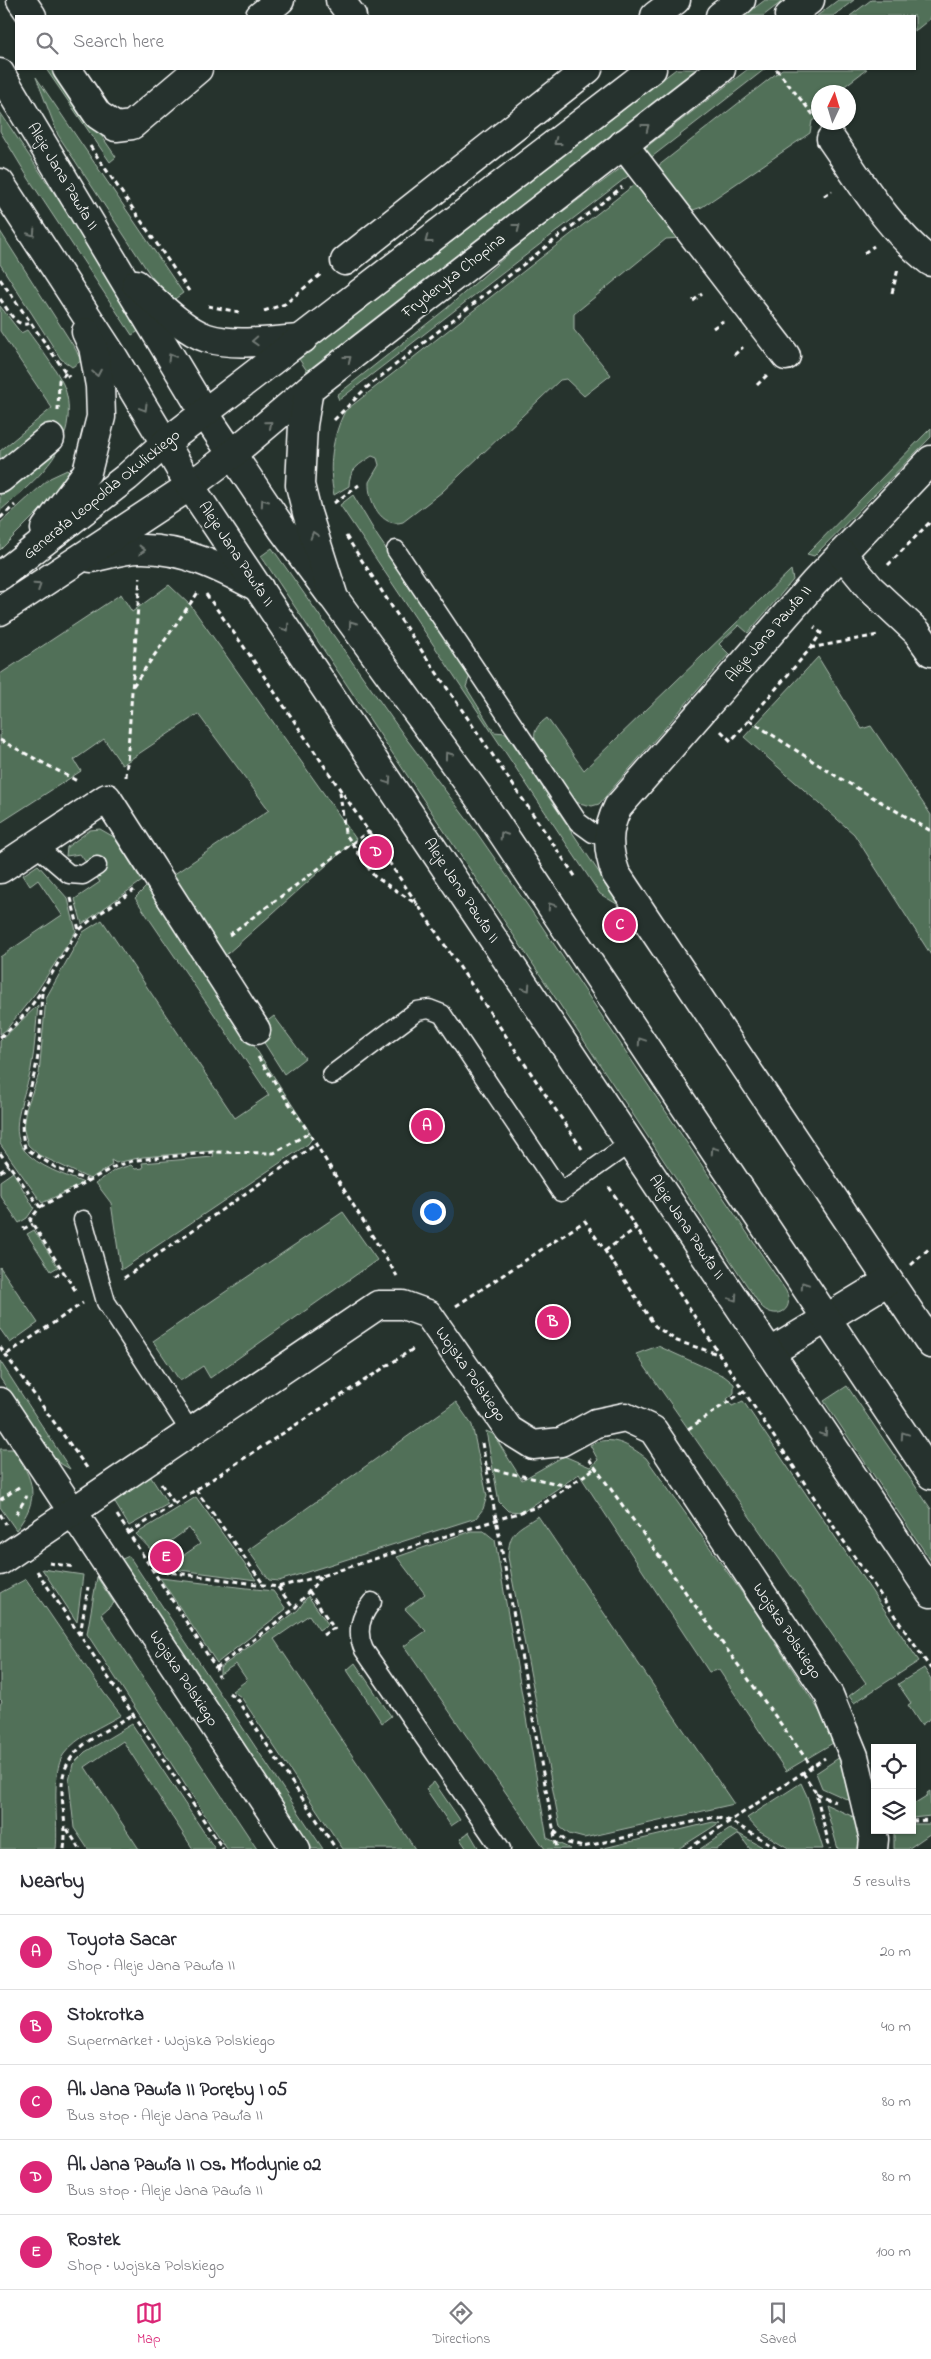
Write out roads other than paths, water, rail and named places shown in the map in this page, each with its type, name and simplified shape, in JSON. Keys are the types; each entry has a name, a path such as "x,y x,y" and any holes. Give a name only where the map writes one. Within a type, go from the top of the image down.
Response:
{"street":[{"path":"21,0 31,15"},
{"path":"261,15 280,0"},
{"path":"340,0 351,15"},
{"path":"656,15 676,0"},
{"path":"721,15 741,0"},
{"path":"790,15 810,0"},
{"path":"68,70 98,116 116,127 132,124 197,70"},
{"path":"344,261 587,70"},
{"path":"205,414 385,273 651,70"},
{"name":"Fryderyka Chopina","path":"190,486 232,455 309,389 720,70"},
{"name":"Aleje Jana Pawła II","path":"0,72 205,414 232,455 477,795 931,1475"},
{"path":"825,130 887,219 908,242 931,262"},
{"path":"623,144 786,356"},
{"name":"Aleje Jana Pawła II","path":"0,183 62,278 190,486 931,1593"},
{"path":"120,271 175,318 206,338 234,342 303,339"},
{"path":"26,556 87,472 101,417 100,386 93,347 62,278"},
{"path":"309,389 303,425 300,484 307,513 334,598"},
{"name":"Generała Leopolda Okulickiego","path":"0,576 121,482 165,443 205,414"},
{"path":"0,479 50,438"},
{"name":"Aleje Jana Pawła II","path":"931,460 842,554 618,807 611,821 608,834 609,848 616,874 931,1344"},
{"name":"Generała Leopolda Okulickiego","path":"0,611 190,486"},
{"path":"77,560 139,549 174,552 226,570 259,588"},
{"path":"842,554 870,588 917,632 931,652"},
{"path":"0,869 116,791 206,952 256,1030"},
{"path":"771,1352 888,1281"},
{"name":"Wojska Polskiego","path":"72,1510 378,1305 403,1306 428,1314 509,1430 533,1445 560,1442 596,1423 625,1417 653,1430 829,1695 854,1756 874,1839 872,1849"},
{"name":"Wojska Polskiego","path":"0,1402 296,1849"},
{"path":"17,1556 72,1510"}],"lane":[{"path":"396,550 578,822 593,833 608,834"},
{"path":"35,846 69,874 83,875 97,866"},
{"path":"332,1075 417,1011 430,1009 442,1014 561,1192 630,1143"},
{"path":"83,1220 106,1302 190,1432"},
{"path":"372,1602 364,1612 360,1625 359,1637 364,1650 501,1849"}],"place":[{"name":"Al. Jana Pawła II Os. Młodynie 02","path":"376,852"},
{"name":"Al. Jana Pawła II Poręby I 05","path":"620,925"},
{"name":"Toyota Sacar","path":"427,1126"},
{"name":"Stokrotka","path":"553,1322"},
{"name":"Rostek","path":"166,1557"}]}
